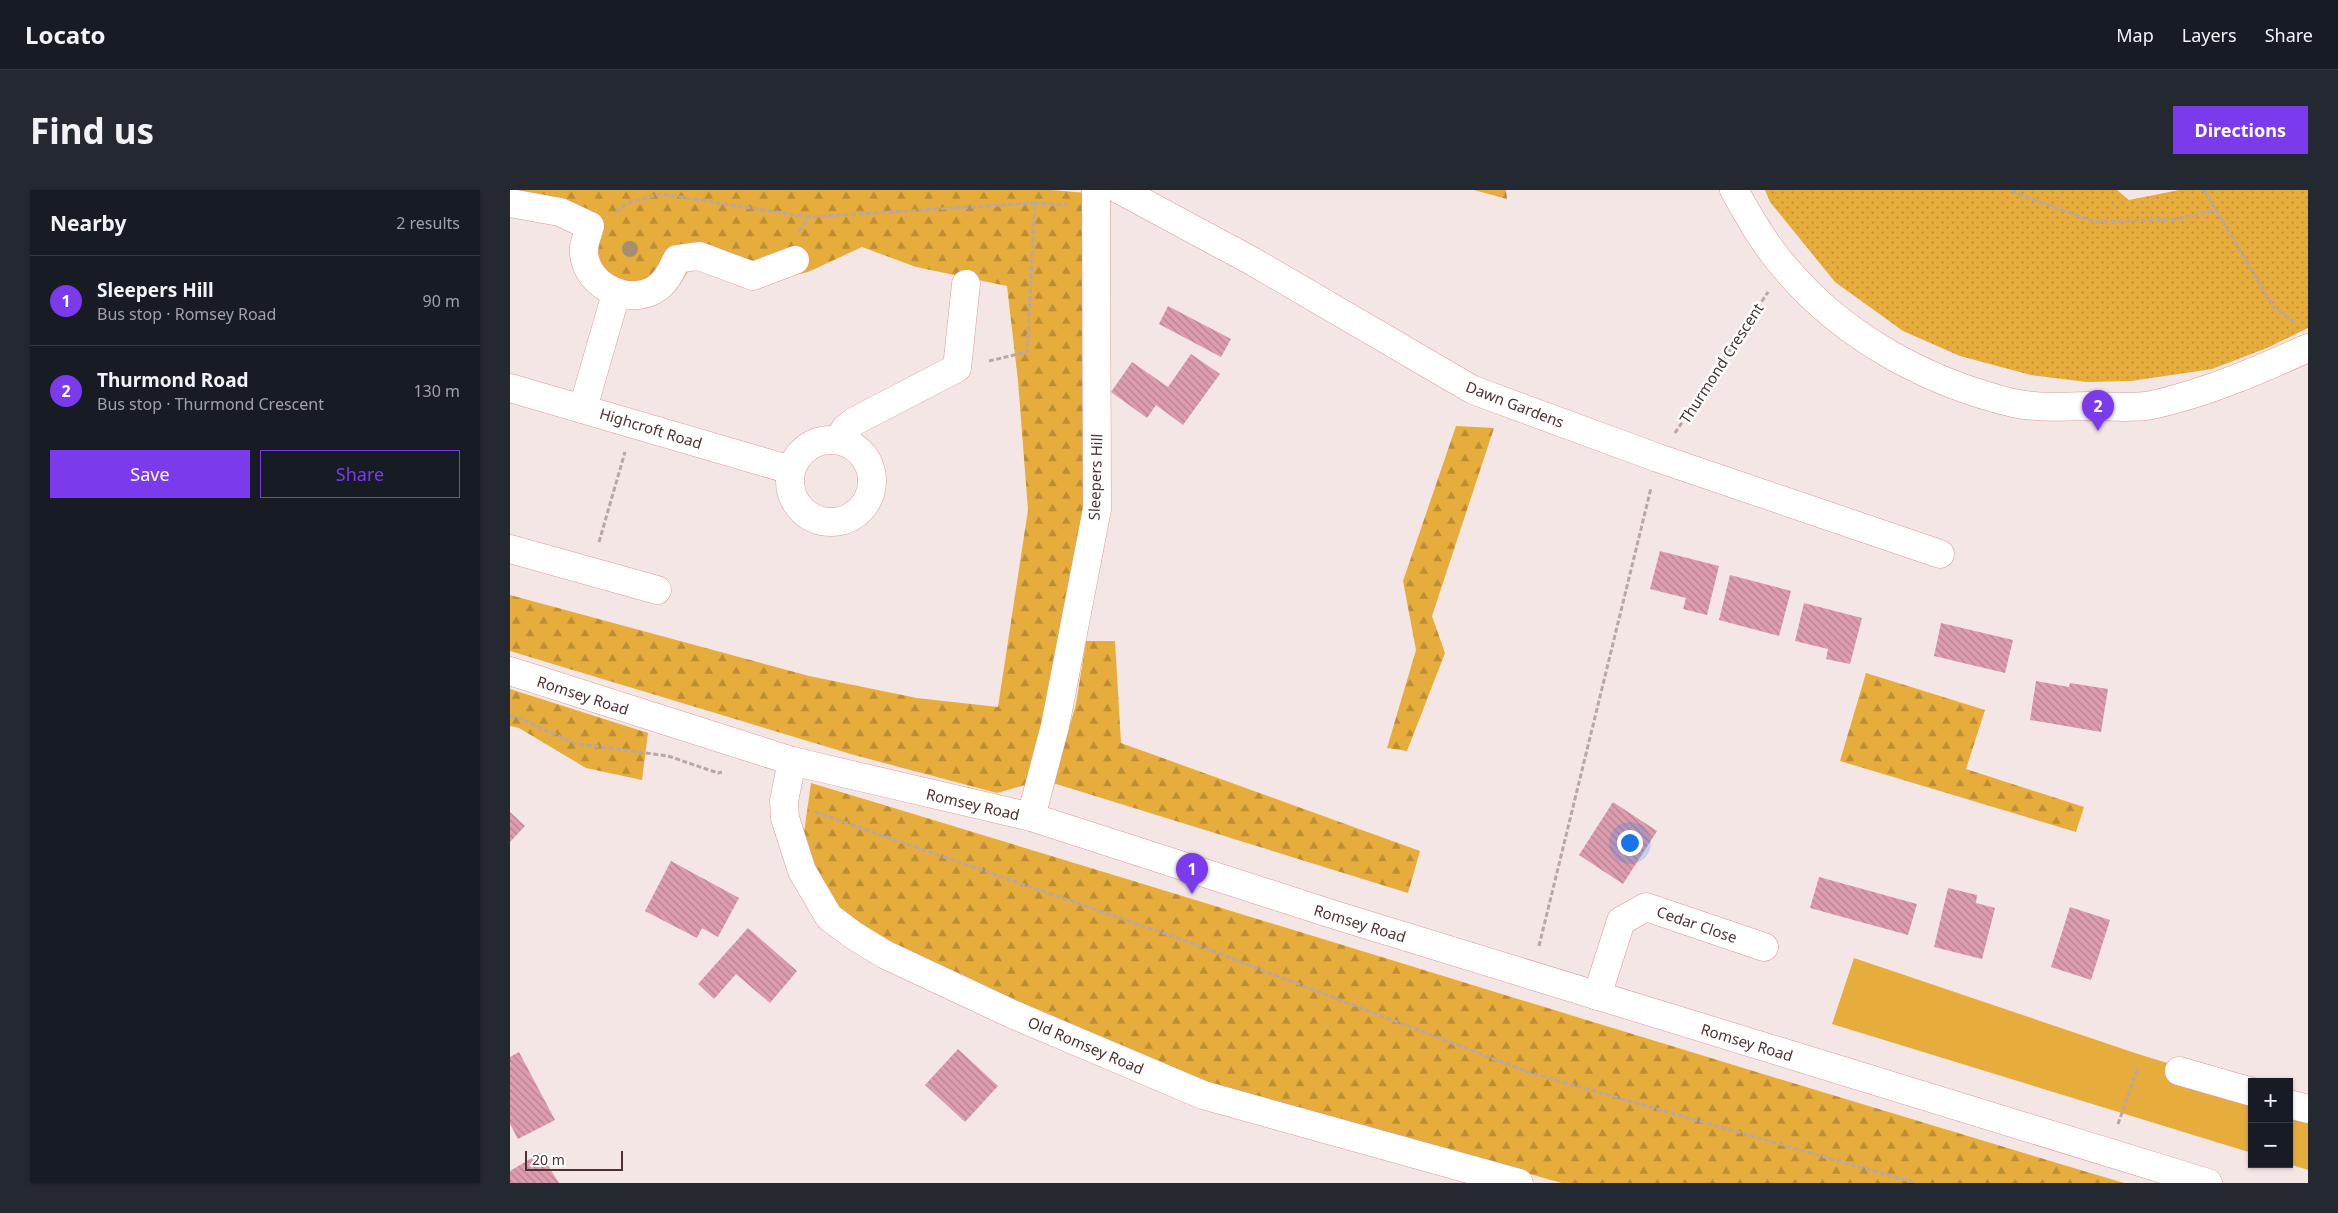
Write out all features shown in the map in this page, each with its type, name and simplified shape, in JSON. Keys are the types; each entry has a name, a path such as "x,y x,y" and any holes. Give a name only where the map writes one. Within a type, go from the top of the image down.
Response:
{"street":[{"name":"Dawn Gardens","path":"1120,190 1252,261 1473,390 1658,458 1940,554"},
{"path":"1734,190 1755,227 1786,269 1844,325 1890,356 1950,383 2014,403 2073,406 2150,406 2215,387 2304,338"},
{"name":"Sleepers Hill","path":"1031,817 1055,726 1097,509 1096,199"},
{"path":"510,203 560,212 590,226 584,249 588,268 600,284 616,294 636,296 654,290 669,277 677,259 699,256 753,276 786,264"},
{"path":"838,440 845,429 855,421 957,368 966,284"},
{"path":"583,408 616,294"},
{"name":"Highcroft Road","path":"510,388 791,470"},
{"path":"838,440 855,448 868,463 872,482 867,501 853,516 834,522 815,520 799,508 790,490 791,470 800,453 817,442 838,440"},
{"path":"510,549 657,590"},
{"name":"Romsey Road","path":"510,671 792,761 1031,817 1596,996 2208,1183"},
{"name":"Old Romsey Road","path":"792,761 784,801 785,818 802,871 829,917 853,935 884,954 1012,1014 1203,1095 1519,1183"},
{"name":"Cedar Close","path":"1596,996 1621,921 1646,906 1764,947"},
{"path":"2179,1071 2248,1091"},
{"path":"2293,1105 2308,1109"}],"path":[{"path":"2012,190 2095,222 2177,219 2216,210"},
{"path":"2204,190 2273,306 2304,338"},
{"path":"588,233 627,203 661,194 809,216 1096,199"},
{"path":"957,368 1027,352 1035,203"},
{"path":"786,264 809,216"},
{"name":"Thurmond Crescent","path":"1532,976 1658,458 1771,287 1786,269"},
{"path":"590,571 633,423"},
{"path":"510,717 515,716 574,743 668,756 718,773 727,772"},
{"path":"784,801 1186,941 1528,1072 1916,1183"},
{"path":"2108,1152 2138,1068"}],"green space":[{"path":"510,190 1051,190 1087,193 1088,472 1078,553 1032,783 997,793 854,755 510,651 510,595 809,676 917,698 998,707 1028,510 1018,381 1007,286 916,267 862,247 808,272 743,288 691,267 676,290 617,285 596,263 595,242"},
{"path":"1474,190 1506,190 1507,199"},
{"path":"1765,190 2117,190 2129,200 2179,190 2308,190 2308,328 2267,348 2212,369 2131,381 2087,382 2031,375 1960,356 1903,331 1835,282 1770,202"},
{"path":"1456,426 1494,428 1432,616 1445,653 1407,751 1387,748 1416,650 1403,581"},
{"path":"1086,641 1115,641 1121,743 1420,851 1408,893 1053,783 1076,704"},
{"path":"1866,673 1985,710 1966,769 2084,807 2076,832 1840,761"},
{"path":"510,689 648,733 642,780 586,768 519,728 510,726"},
{"path":"811,783 2124,1183 1562,1183 1178,1076 864,935 829,897 803,840"},
{"path":"1854,958 2138,1054 2248,1088 2248,1152 1832,1024"},
{"path":"2293,1101 2308,1105 2308,1170 2293,1165"}],"building":[{"path":"1168,306 1231,339 1221,357 1159,324"},
{"path":"1191,354 1220,374 1183,425 1156,405 1147,418 1111,392 1132,362 1168,387"},
{"path":"1660,551 1719,566 1707,615 1683,609 1686,598 1650,589"},
{"path":"1730,575 1791,591 1779,636 1719,620"},
{"path":"1804,603 1862,618 1850,664 1826,659 1828,649 1795,641"},
{"path":"1941,623 2013,640 2005,673 1934,656"},
{"path":"2036,681 2069,687 2070,683 2108,689 2101,732 2030,720"},
{"path":"1613,802 1657,831 1623,884 1579,855"},
{"path":"510,812 525,826 510,842"},
{"path":"671,861 739,898 718,937 702,928 697,938 645,911"},
{"path":"1819,877 1917,904 1908,935 1810,908"},
{"path":"1948,888 1977,895 1976,903 1995,908 1982,959 1934,947"},
{"path":"2070,907 2110,920 2091,980 2051,967"},
{"path":"748,928 797,971 770,1003 736,974 714,999 698,984"},
{"path":"958,1049 998,1086 965,1122 925,1085"},
{"path":"519,1052 555,1120 518,1139 510,1124 510,1057"},
{"path":"540,1153 559,1183 510,1183 510,1171"}],"place":[{"name":"Thurmond Road","path":"2098,431"},
{"name":"Sleepers Hill","path":"1192,894"}]}
